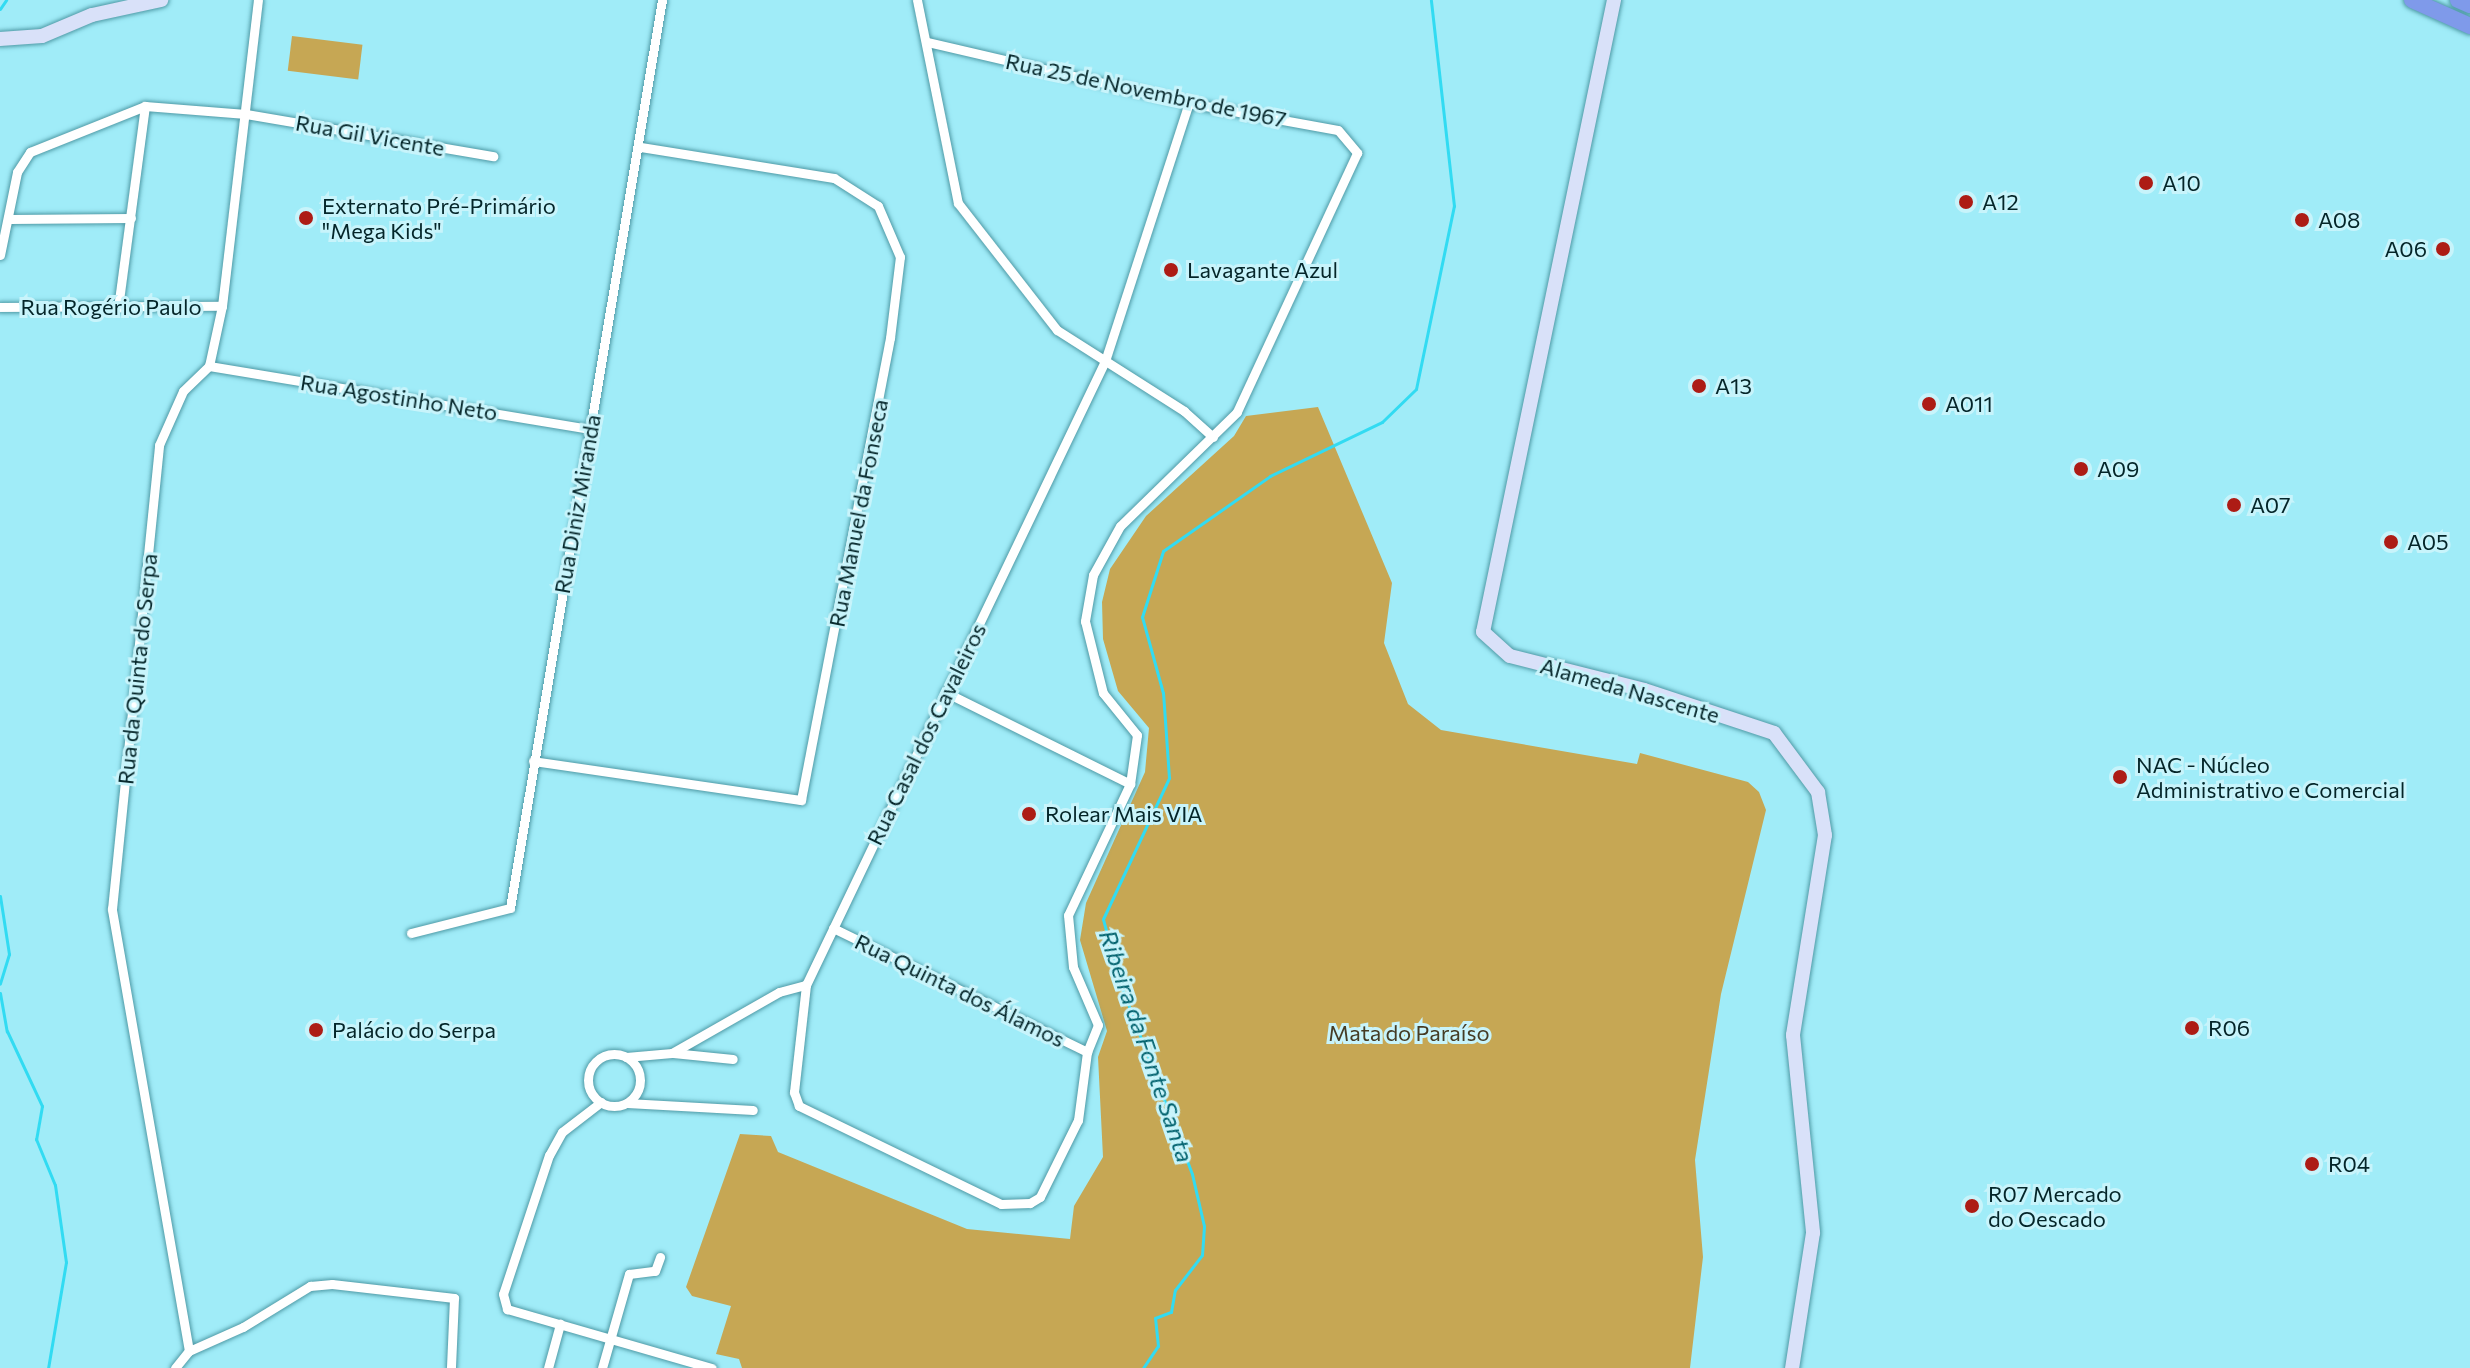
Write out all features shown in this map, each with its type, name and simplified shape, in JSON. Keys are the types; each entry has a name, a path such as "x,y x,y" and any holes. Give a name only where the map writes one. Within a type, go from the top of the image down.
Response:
{"highway":[{"path":"2412,0 2470,26"},
{"path":"2427,0 2470,19"},
{"path":"2458,0 2470,5"}],"street":[{"path":"4,40 161,0"},
{"path":"209,366 222,306 258,0"},
{"name":"Rua Diniz Miranda","path":"411,933 510,908 589,429 640,147 662,0"},
{"path":"917,0 958,203 1057,330 1184,411 1213,437 1120,526 1093,575 1085,621 1103,693 1137,735 1130,784 1068,915 1073,967 1098,1025 1087,1052"},
{"name":"Alameda Nascente","path":"1614,0 1483,632 1510,656 1644,690 1774,733 1818,792 1825,835 1793,1035 1813,1233 1792,1368"},
{"name":"Rua 25 de Novembro de 1967","path":"927,42 1189,103 1338,130 1356,150 1357,160 1247,394 1213,437"},
{"name":"Rua Casal dos Cavaleiros","path":"1087,1052 1078,1120 1048,1181 1033,1202 997,1203 804,1110 794,1092 806,985 1105,361 1189,103"},
{"path":"0,255 17,172 30,152 145,106 246,114"},
{"path":"118,308 145,106"},
{"name":"Rua Gil Vicente","path":"246,114 493,156"},
{"name":"Rua Manuel da Fonseca","path":"533,761 801,800 890,338 900,257 878,206 834,178 640,147"},
{"path":"9,219 131,218"},
{"name":"Rua Rogério Paulo","path":"0,307 222,306"},
{"name":"Rua Agostinho Neto","path":"209,366 589,429"},
{"name":"Rua da Quinta do Serpa","path":"189,1351 112,909 159,445 183,391 209,366"},
{"path":"945,692 1130,784"},
{"name":"Rua Quinta dos Álamos","path":"833,928 1087,1052"},
{"path":"672,1053 779,992 806,985"},
{"path":"601,1102 587,1080 593,1063 609,1054 626,1057 672,1053 733,1059"},
{"path":"626,1057 637,1068 640,1083 627,1103"},
{"path":"712,1368 507,1309 503,1294 549,1155 562,1132 601,1102 753,1110"},
{"path":"602,1368 629,1274 655,1271 660,1257"},
{"path":"175,1368 189,1351 243,1327 310,1286 376,1286 454,1298 451,1368"},
{"path":"548,1368 560,1324"}],"green space":[{"path":"292,36 362,45 358,79 288,71"},
{"name":"Mata do Paraíso","path":"1318,407 1392,583 1384,643 1408,704 1441,730 1637,764 1640,753 1748,782 1759,792 1766,810 1721,994 1695,1160 1703,1257 1690,1368 742,1368 739,1359 716,1354 731,1306 692,1296 686,1287 740,1134 771,1136 778,1152 967,1229 1070,1239 1074,1206 1103,1157 1098,1057 1107,1031 1080,940 1086,903 1145,772 1149,728 1118,691 1103,639 1102,602 1110,569 1146,516 1234,436 1246,416"}],"waterway":[{"path":"0,9 6,0"},
{"name":"Ribeira da Fonte Santa","path":"1143,1368 1158,1346 1155,1318 1171,1312 1175,1290 1202,1255 1204,1226 1192,1174 1121,985 1103,919 1169,778 1163,693 1142,617 1163,551 1270,476 1382,422 1416,389 1454,206 1431,0"},
{"path":"0,896 9,954 0,984"},
{"path":"0,993 7,1031 42,1106 36,1139 55,1185 66,1262 48,1368"}],"place":[{"name":"A10","path":"2146,183"},
{"name":"A12","path":"1966,202"},
{"name":"Externato Pré-Primário \"Mega Kids\"","path":"306,218"},
{"name":"A08","path":"2302,220"},
{"name":"A06","path":"2443,249"},
{"name":"Lavagante Azul","path":"1171,270"},
{"name":"A13","path":"1699,386"},
{"name":"A011","path":"1929,404"},
{"name":"A09","path":"2081,469"},
{"name":"A07","path":"2234,505"},
{"name":"A05","path":"2391,542"},
{"name":"NAC - Núcleo Administrativo e Comercial","path":"2120,777"},
{"name":"Rolear Mais VIA","path":"1029,814"},
{"name":"R06","path":"2192,1028"},
{"name":"Palácio do Serpa","path":"316,1030"},
{"name":"R04","path":"2312,1164"},
{"name":"R07 Mercado do Oescado","path":"1972,1206"}]}
